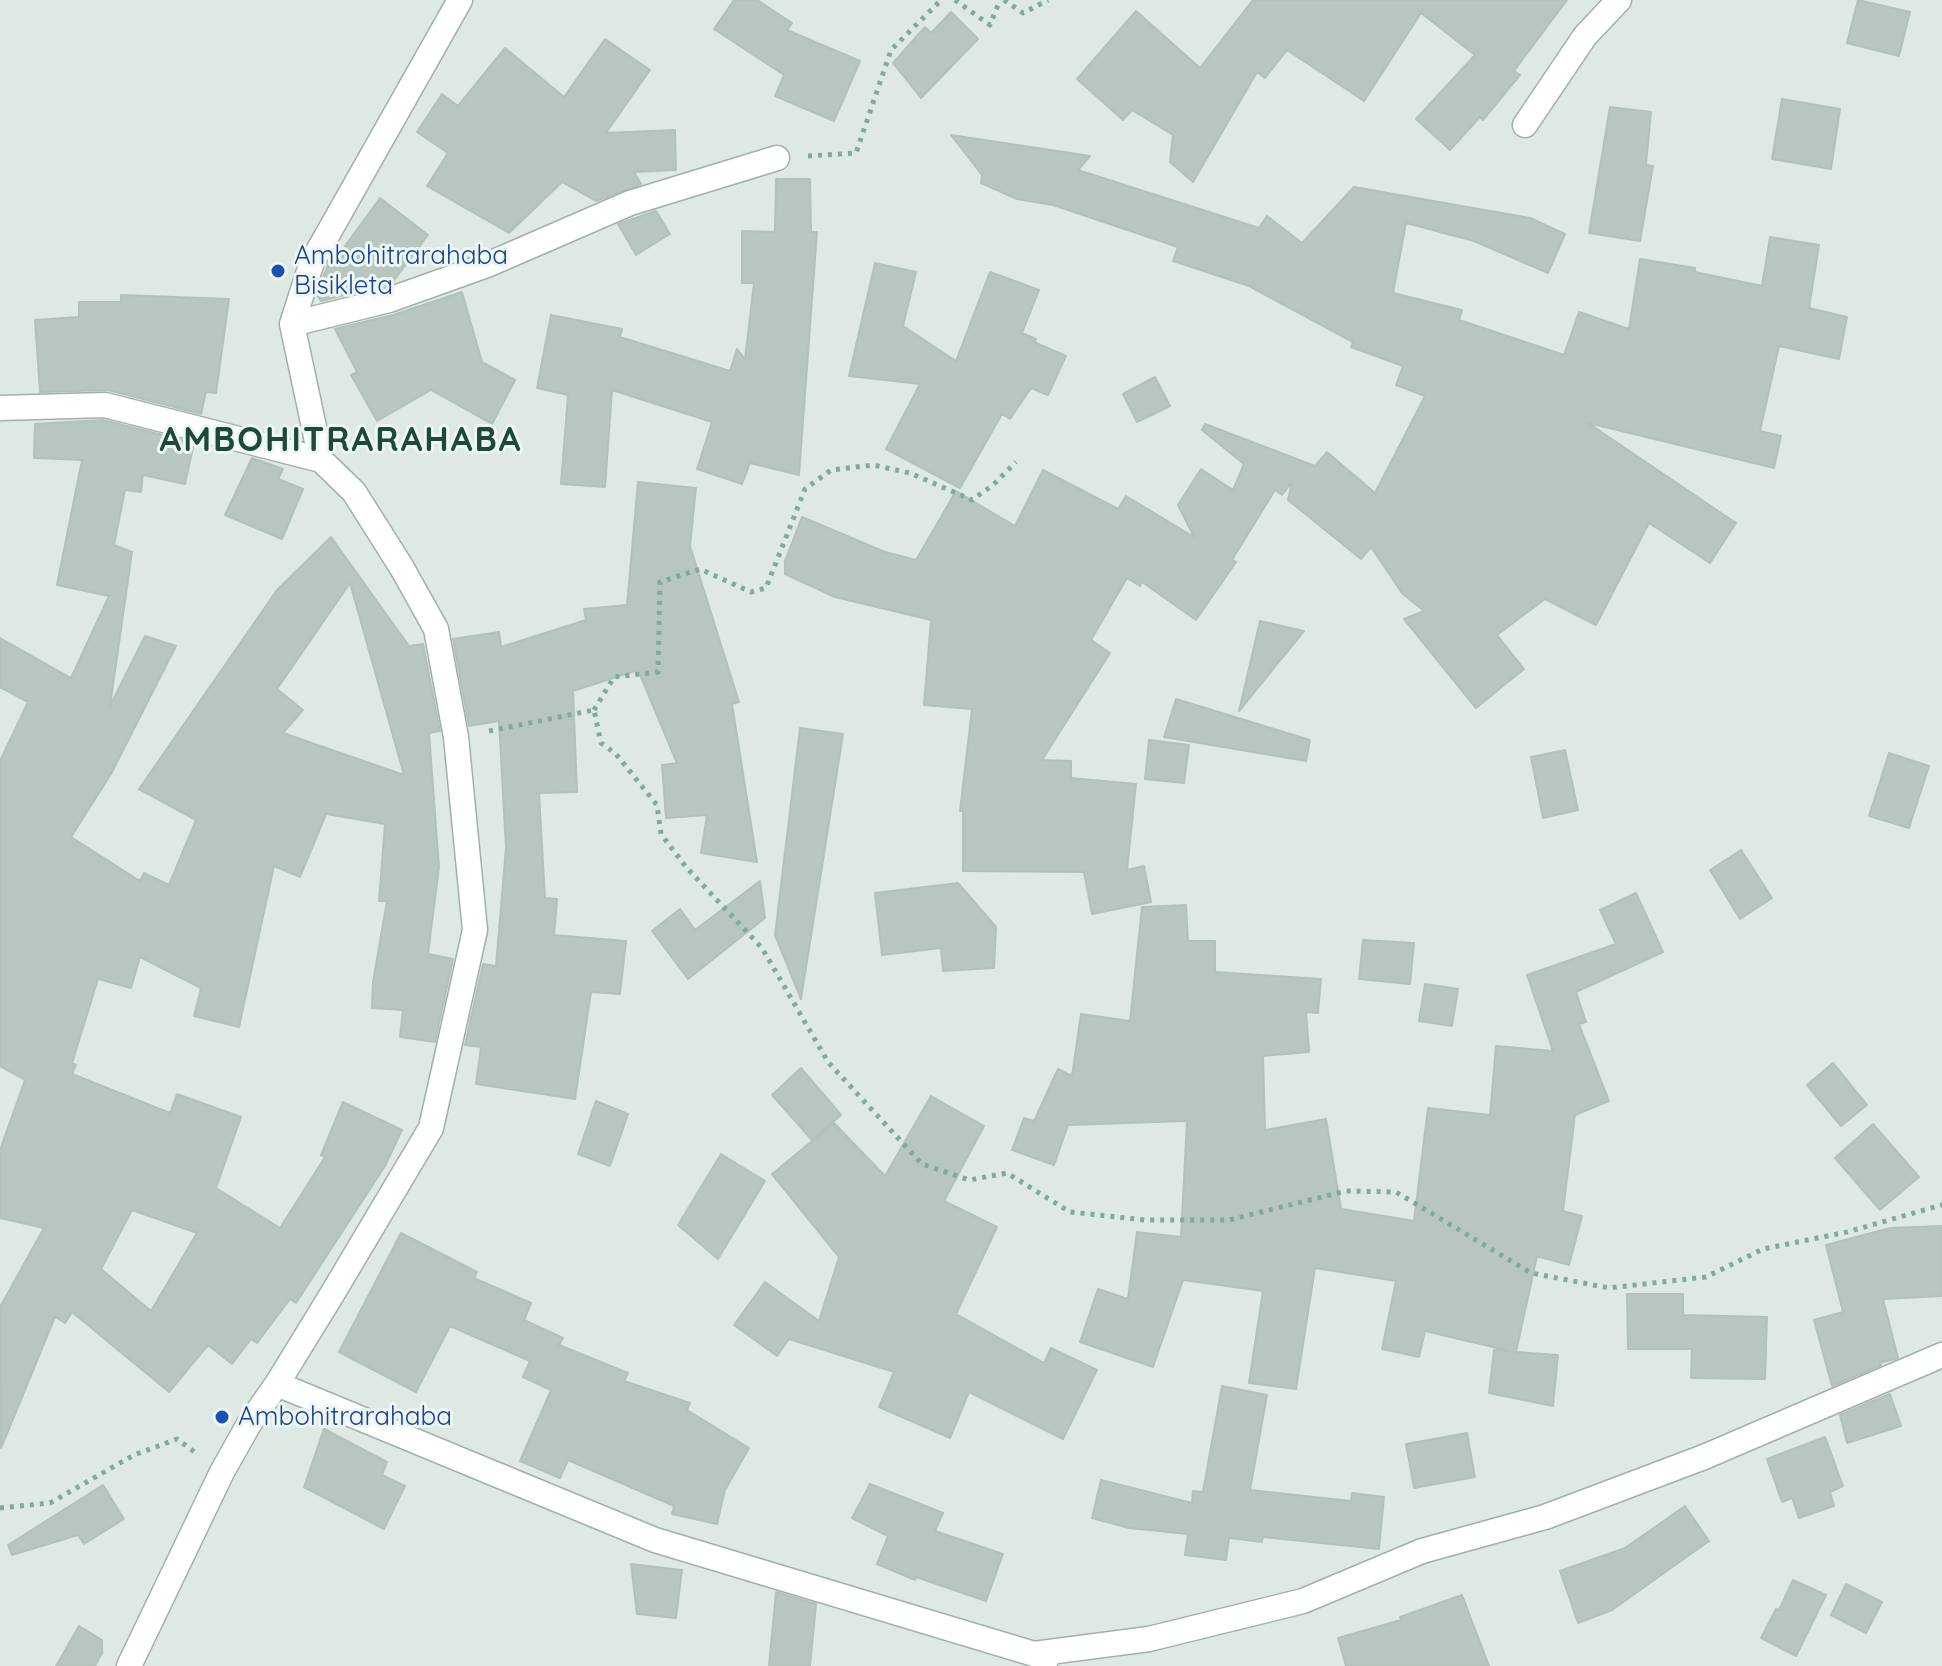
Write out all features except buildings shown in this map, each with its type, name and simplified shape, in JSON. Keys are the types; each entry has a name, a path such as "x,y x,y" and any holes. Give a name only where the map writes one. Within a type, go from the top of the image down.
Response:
{"street":[{"path":"321,460 292,324 312,262 460,0"},
{"path":"1525,125 1585,36 1619,0"},
{"path":"292,324 389,300 487,265 630,203 777,158"},
{"path":"0,408 105,405 321,460 354,492 436,629 456,737 475,930 431,1128 222,1472 129,1666"},
{"path":"1034,1654 1149,1639 1303,1601 1422,1551 1545,1517 1704,1457 1942,1355"},
{"path":"277,1384 655,1540 1034,1654 1058,1666"}],"path":[{"path":"777,158 856,153 891,50 941,0"},
{"path":"955,0 990,25 1002,0 1023,13 1048,0"},
{"path":"1016,462 972,500 910,473 873,465 831,470 805,489 766,588 751,592 700,569 660,582 658,672 614,677 594,710 601,743 616,754 657,805 661,834 686,867 762,948 828,1062 922,1164 969,1180 1007,1173 1070,1212 1145,1220 1229,1220 1346,1191 1396,1192 1531,1273 1609,1288 1706,1277 1763,1249 1847,1232 1942,1205"},
{"path":"456,737 594,710"},
{"path":"0,1508 50,1503 134,1455 177,1439 222,1472"}],"place":[{"name":"Ambohitrarahaba Bisikleta","path":"278,271"},
{"name":"Ambohitrarahaba","path":"222,1417"}],"district":[{"name":"AMBOHITRARAHABA","path":"341,441"}]}
